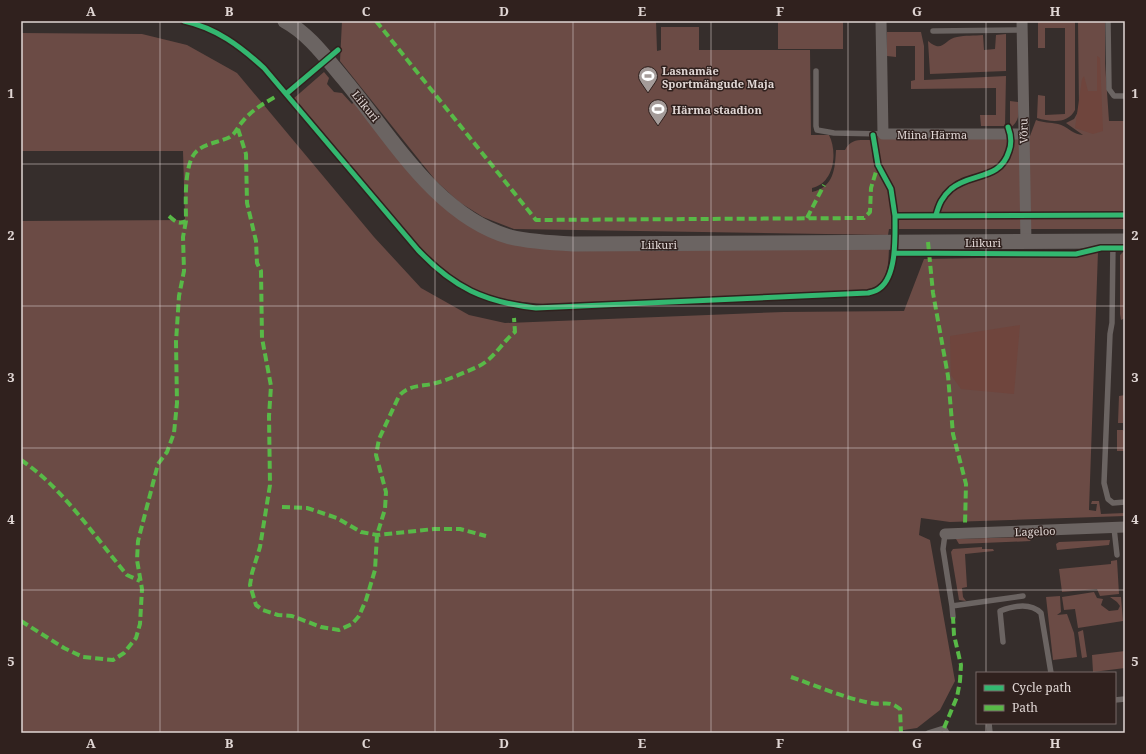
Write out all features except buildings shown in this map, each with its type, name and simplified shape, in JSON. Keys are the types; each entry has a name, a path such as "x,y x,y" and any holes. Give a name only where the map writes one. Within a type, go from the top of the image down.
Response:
{"street":[{"name":"Liikuri","path":"285,21 302,33 323,54 422,176 445,200 477,223 510,236 539,242 574,244 1119,241"},
{"name":"Miina Härma","path":"881,21 883,134 1023,134"},
{"name":"Võru","path":"1023,25 1023,134 1026,242"},
{"name":"Lageloo","path":"945,534 1120,528"}],"lane":[{"path":"1108,21 1109,89 1114,96 1125,96"},
{"path":"933,31 1023,25"},
{"path":"816,71 817,130 834,133 883,134"},
{"path":"1119,241 1110,334 1104,483 1108,499 1113,503 1125,502"},
{"path":"1117,555 1120,528"},
{"path":"945,534 943,549 953,617"},
{"path":"952,606 1023,596"},
{"path":"1003,642 1000,611 1022,606 1035,607 1041,613 1051,672"},
{"path":"928,733 944,728 947,733"}],"shaded area":[{"path":"342,21 656,21 657,51 661,50 661,27 699,27 699,50 810,50 811,135 829,135 833,150 832,166 829,174 819,185 812,188 812,192 819,190 829,182 834,170 836,150 845,150 850,143 856,140 872,140 873,161 875,165 874,137 1030,136 1036,120 1058,124 1076,134 1083,135 1066,123 1074,119 1079,110 1078,21 1105,21 1105,63 1109,121 1125,121 1125,229 889,229 888,235 514,229 483,217 459,202 436,181 340,61"},
{"path":"778,21 843,21 843,49 778,49"},
{"path":"1038,21 1075,21 1075,110 1072,115 1064,120 1053,121 1037,118 1038,95 1045,96 1045,115 1065,114 1065,28 1045,28 1045,48 1038,48"},
{"path":"887,32 921,32 924,46 924,80 1006,76 1005,126 981,126 980,115 996,115 996,88 911,89 911,81 915,80 915,46 896,46 896,57 887,56"},
{"path":"21,33 142,34 187,45 237,73 374,237 421,288 469,315 505,323 784,312 904,311 924,259 1076,256 1098,251 1089,510 1096,511 1097,504 1091,504 1092,501 1099,501 1101,514 1125,513 1125,516 950,522 921,518 919,535 930,540 955,681 940,710 917,728 884,733 21,733 21,221 185,220 183,151 21,151"},
{"path":"1006,34 1006,71 930,74 928,41 933,45 940,46 953,38 983,35 984,50 995,49 996,35"},
{"path":"1097,56 1100,58 1103,131 1093,134 1075,128 1082,79 1084,76 1088,91 1097,91"},
{"path":"324,72 329,78 327,84 334,92 342,93 352,104 355,101 406,165 498,237 889,248 888,264 885,276 882,281 871,289 862,291 543,304 504,300 487,295 463,284 430,260 293,99"},
{"path":"1010,101 1018,102 1019,110 1016,123 1010,128"},
{"path":"1125,250 1125,318 1121,320 1120,255"},
{"path":"1020,325 1014,394 961,389 951,375 950,336"},
{"path":"1125,395 1123,423 1118,423 1119,396"},
{"path":"1117,430 1123,430 1125,433 1125,451 1117,451"},
{"path":"1026,537 1031,541 959,544 956,539"},
{"path":"1110,540 1109,545 1057,550 1056,544 1059,542"},
{"path":"982,547 982,549 993,549 994,551 965,554 967,587 962,588 963,597 966,601 959,600 951,552 953,549"},
{"path":"1117,560 1119,594 1100,596 1097,589 1062,592 1059,569 1111,564 1111,561"},
{"path":"1094,592 1097,598 1103,599 1101,605 1109,611 1118,610 1120,606 1110,597 1121,597 1123,621 1078,628 1075,609 1064,610 1062,597"},
{"path":"1060,596 1061,612 1057,615 1067,614 1074,633 1077,657 1053,660 1046,597"},
{"path":"1083,630 1087,657 1082,658 1078,632"},
{"path":"1125,651 1125,668 1093,672 1092,655"}],"marked path":[{"path":"376,21 536,220 864,218 870,212 871,188 878,165"},
{"path":"169,216 175,221 186,221 186,183 193,155 205,146 230,137 250,114 275,97"},
{"path":"238,129 246,154 247,203 256,241 257,263 261,271 262,338 271,386 269,416 270,485 260,547 250,585 256,605 263,610 278,615 292,616 321,627 339,630 352,624 359,616 366,600 375,570 377,535 385,509 386,492 376,455 379,439 399,396 407,389 441,381 485,363 515,332 514,318"},
{"path":"807,218 824,185"},
{"path":"21,621 64,648 83,657 113,660 124,653 136,638 140,624 142,589 137,560 138,541 158,464 167,452 174,433 177,403 176,342 179,296 184,271 183,237 186,221"},
{"path":"928,242 933,293 948,376 953,434 966,484 965,525"},
{"path":"21,460 51,484 65,499 127,575 140,581"},
{"path":"282,507 307,508 337,518 361,532 377,535 434,529 460,529 486,536"},
{"path":"944,728 957,697 960,681 961,665 954,635 953,617"},
{"path":"791,677 851,698 875,704 889,703 896,706 900,709 901,733"}],"cycle path":[{"path":"184,21 207,28 237,45 246,52 264,68 418,250 431,263 444,274 471,291 501,302 536,308 868,293 876,291 880,288 886,282 890,274 894,255 895,216 1125,215"},
{"path":"286,94 338,50"},
{"path":"936,215 941,201 951,189 967,180 992,172 1005,161 1011,145 1008,127"},
{"path":"873,135 878,165 891,189 895,216"},
{"path":"894,253 1076,254 1101,248 1125,248"}],"place":[{"name":"Lasnamäe Sportmängude Maja","path":"648,93"},
{"name":"Härma staadion","path":"658,126"}]}
